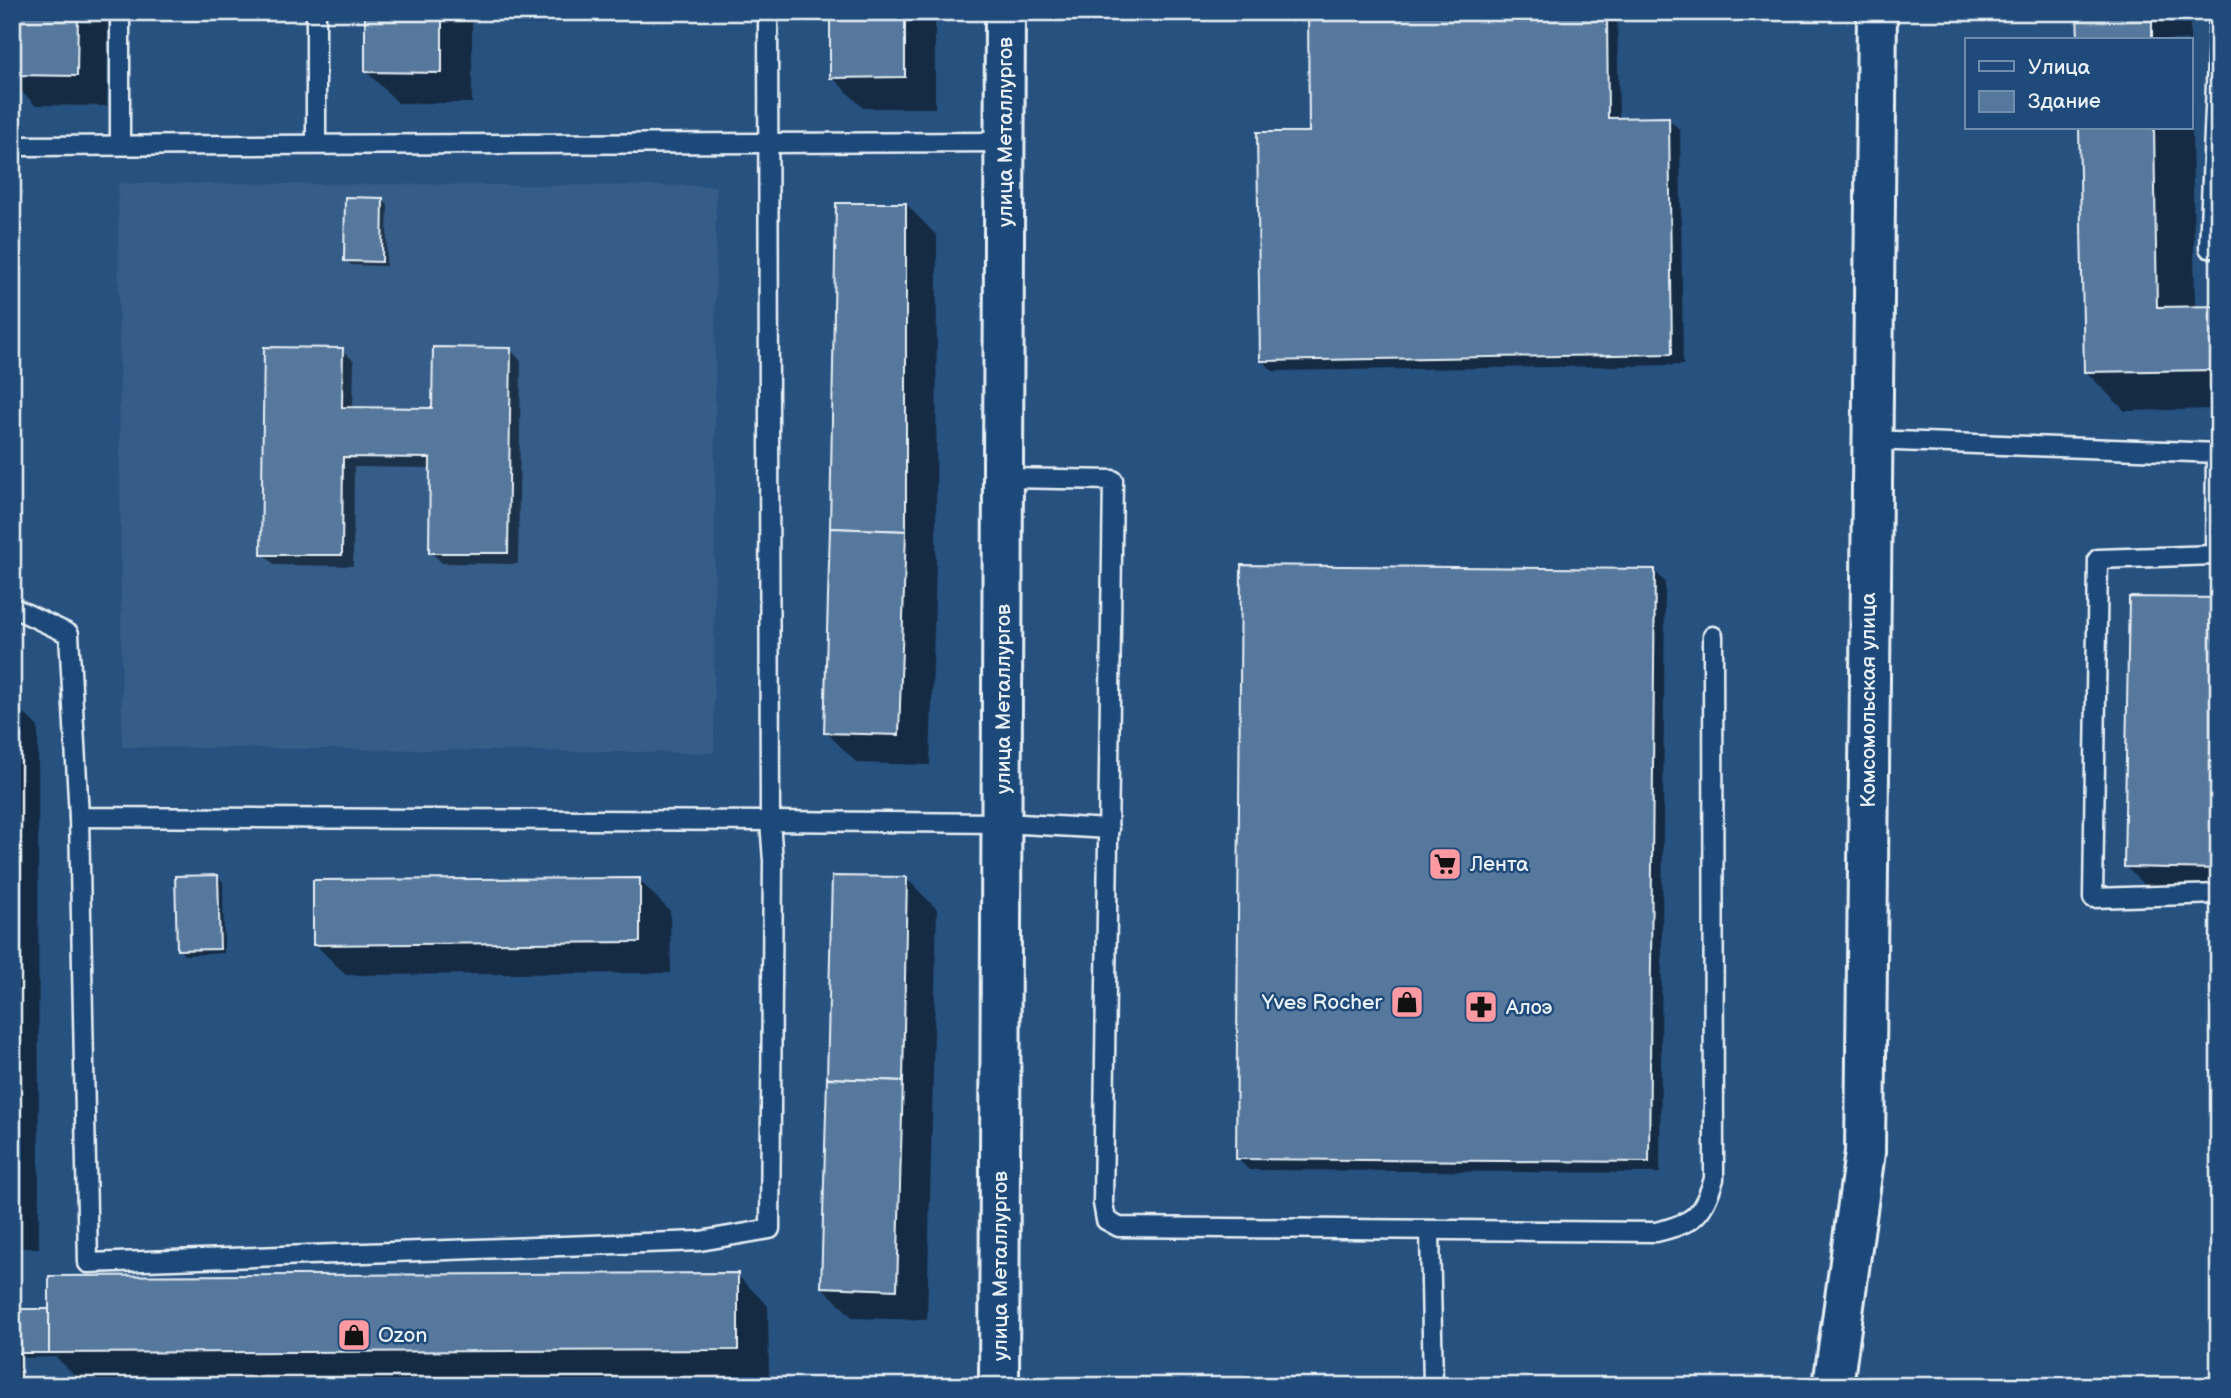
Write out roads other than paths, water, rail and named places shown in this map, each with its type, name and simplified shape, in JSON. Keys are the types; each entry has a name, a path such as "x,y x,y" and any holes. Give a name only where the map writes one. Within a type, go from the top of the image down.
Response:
{"street":[{"name":"улица Металлургов","path":"999,1386 1005,12"},
{"name":"Комсомольская улица","path":"1833,1386 1865,1152 1870,440 1877,12"}],"lane":[{"path":"120,12 120,144"},
{"path":"316,12 316,143"},
{"path":"12,607 69,634 79,817 88,1263 700,1241 770,1229 773,861 770,821 768,12"},
{"path":"2219,14 2209,248 2219,248"},
{"path":"12,146 1006,142"},
{"path":"1870,440 2217,453 2217,558 2098,559 2093,898 2219,894"},
{"path":"1004,478 1113,480 1103,1203 1106,1220 1119,1227 1656,1232 1685,1225 1705,1207 1714,1179 1713,636"},
{"path":"79,817 1002,823 1110,829"},
{"path":"1430,1231 1433,1386"}],"place":[{"name":"Лента","path":"1445,864"},
{"name":"Yves Rocher","path":"1407,1002"},
{"name":"Алоэ","path":"1481,1007"},
{"name":"Ozon","path":"354,1335"}]}
